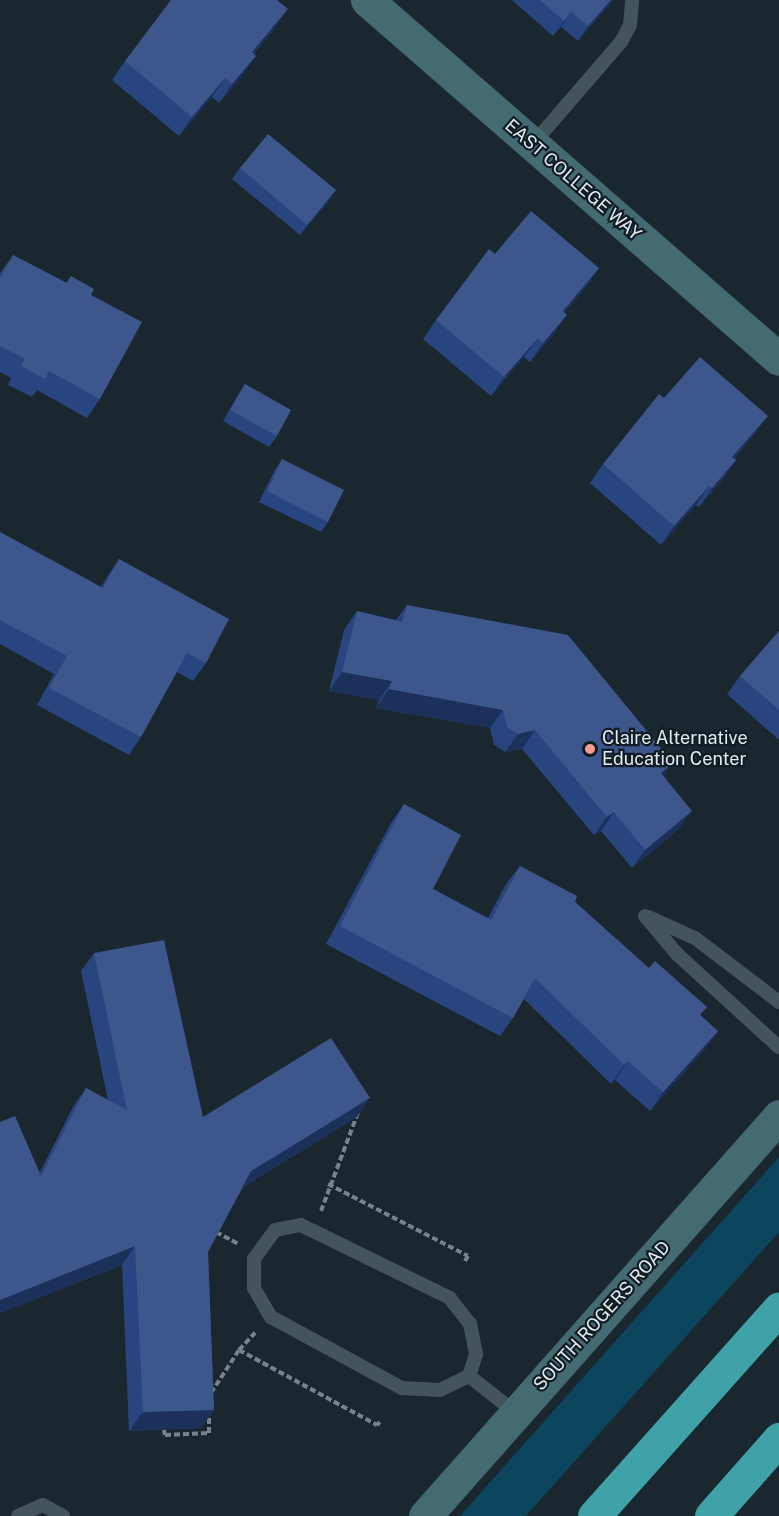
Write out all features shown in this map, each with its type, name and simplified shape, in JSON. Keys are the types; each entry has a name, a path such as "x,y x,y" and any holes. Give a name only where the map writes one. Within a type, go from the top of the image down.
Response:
{"highway":[{"path":"594,1516 779,1308"},
{"path":"711,1516 779,1439"}],"street":[{"name":"EAST COLLEGE WAY","path":"367,0 779,359"},
{"name":"SOUTH ROGERS ROAD","path":"425,1516 779,1116"}],"lane":[{"path":"532,145 621,42 630,25 632,0"},
{"path":"779,1002 695,938 645,916 677,954 779,1047"},
{"path":"301,1225 450,1298 470,1324 476,1354 469,1376 440,1390 402,1388 271,1317 254,1288 254,1259 274,1230 301,1225"},
{"path":"469,1376 516,1413"},
{"path":"18,1516 43,1505 63,1516"}],"path":[{"path":"328,1184 468,1256 465,1261"},
{"path":"216,1232 243,1246"},
{"path":"239,1350 378,1425 380,1422"}],"shaded area":[{"path":"779,1157 779,1232 526,1516 460,1516"}],"building":[{"path":"171,0 277,0 288,9 252,52 256,56 232,84 225,78 192,117 125,61"},
{"path":"540,0 611,0 588,26 571,12 564,21"},
{"path":"268,134 336,190 307,225 240,168"},
{"path":"531,211 599,268 563,311 567,315 543,343 538,338 504,377 436,320 489,249 495,254"},
{"path":"13,255 67,283 71,276 94,289 91,295 142,322 100,399 49,371 45,379 21,366 25,359 0,346 0,279"},
{"path":"700,357 768,416 732,457 736,460 712,488 709,486 674,526 603,464 659,394 664,398"},
{"path":"245,384 291,410 277,436 230,410"},
{"path":"282,459 344,490 328,522 267,491"},
{"path":"0,532 103,588 119,559 229,619 206,663 187,653 141,737 49,688 67,656 0,620"},
{"path":"407,605 568,635 673,763 661,773 692,811 645,850 614,812 607,817 535,730 518,734 507,727 503,710 389,689 392,681 342,672 357,611 402,622"},
{"path":"779,631 779,710 740,676"},
{"path":"404,804 461,835 433,889 491,920 520,866 577,896 575,902 649,968 655,961 707,1007 700,1015 718,1031 663,1092 628,1061 624,1065 535,978 513,1018 340,926"},
{"path":"164,940 203,1117 331,1038 370,1098 251,1171 208,1252 214,1410 143,1412 135,1246 0,1300 0,1122 15,1116 41,1176 86,1088 127,1110 94,953"}],"place":[{"name":"Claire Alternative Education Center","path":"590,749"}]}
